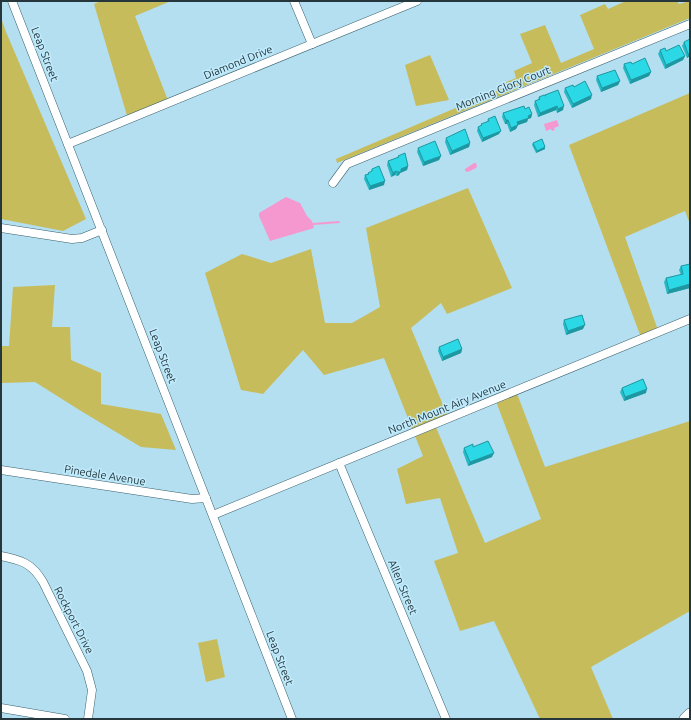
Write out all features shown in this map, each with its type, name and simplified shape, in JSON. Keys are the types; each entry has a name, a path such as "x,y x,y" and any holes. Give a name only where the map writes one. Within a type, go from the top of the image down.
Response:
{"main road":[{"path":"685,719 690,714"}],"street":[{"name":"Leap Street","path":"12,1 292,719"},
{"path":"294,1 312,44"},
{"name":"Diamond Drive","path":"68,144 417,1"},
{"name":"Morning Glory Court","path":"333,183 347,164 690,24"},
{"path":"1,228 75,239 82,238 102,230"},
{"name":"North Mount Airy Avenue","path":"213,515 690,319"},
{"name":"Allen Street","path":"339,463 446,719"},
{"name":"Pinedale Avenue","path":"1,472 192,499 206,498"},
{"name":"Rockport Drive","path":"1,556 18,559 25,562 35,570 43,582 88,675 92,690 88,719"},
{"path":"1,708 65,719"}],"shaded area":[{"path":"101,1 171,1 135,16 169,103 128,119 94,4"},
{"path":"626,1 677,1 679,4 690,1 690,18 337,163 336,159 507,86 506,82 516,78 514,71 532,63 520,34 545,25 561,63 594,49 580,15 605,4 608,9"},
{"path":"1,18 86,219 63,231 1,219"},
{"path":"430,55 449,100 416,106 405,65"},
{"path":"690,93 690,224 685,211 625,237 659,333 642,340 569,145"},
{"path":"557,120 559,126 554,128 555,130 552,131 551,129 546,131 544,124"},
{"path":"476,163 476,168 468,172 465,171 465,169"},
{"path":"468,188 512,288 447,314 441,303 411,328 449,419 435,425 485,543 541,519 495,399 516,391 545,467 690,421 690,611 591,667 613,719 540,719 494,621 460,631 434,561 458,553 440,498 406,504 397,469 423,456 384,358 324,375 303,350 263,394 241,390 205,273 242,254 271,263 311,249 325,323 352,323 380,307 366,228"},
{"path":"286,197 300,203 307,216 312,221 314,228 270,241 259,213"},
{"path":"55,285 52,327 70,327 71,360 101,373 101,404 161,414 176,450 141,447 35,382 1,383 1,346 9,346 13,287"},
{"path":"217,639 225,677 206,682 198,643"}],"building":[{"path":"690,39 690,53 688,54 684,42"},
{"path":"679,45 685,56 666,65 660,50 665,48 666,51"},
{"path":"645,58 651,72 631,80 624,64 631,62 632,64"},
{"path":"615,70 620,81 602,88 597,76"},
{"path":"585,81 592,95 573,104 565,88 573,85 574,87"},
{"path":"558,90 564,106 558,109 557,106 540,113 535,101 540,99 539,97 544,95 546,96 545,95"},
{"path":"524,106 525,109 529,107 532,114 528,116 529,118 517,122 518,125 511,128 503,113"},
{"path":"495,116 501,131 483,138 478,127 489,121 488,119"},
{"path":"465,129 470,143 452,151 446,138"},
{"path":"542,139 545,147 537,151 533,143"},
{"path":"435,141 441,156 424,162 418,148"},
{"path":"405,153 408,166 401,169 401,172 396,171 393,173 388,161"},
{"path":"379,166 385,181 370,186 365,175 369,174 368,173 372,171 372,169"},
{"path":"690,264 690,284 669,290 666,278 683,274 681,266"},
{"path":"582,315 585,325 568,331 564,320"},
{"path":"458,339 462,349 443,357 439,347"},
{"path":"643,379 647,389 625,397 622,388"},
{"path":"488,441 494,453 470,462 464,448 473,444 473,447"}],"waterway":[{"path":"313,224 339,222"}]}
